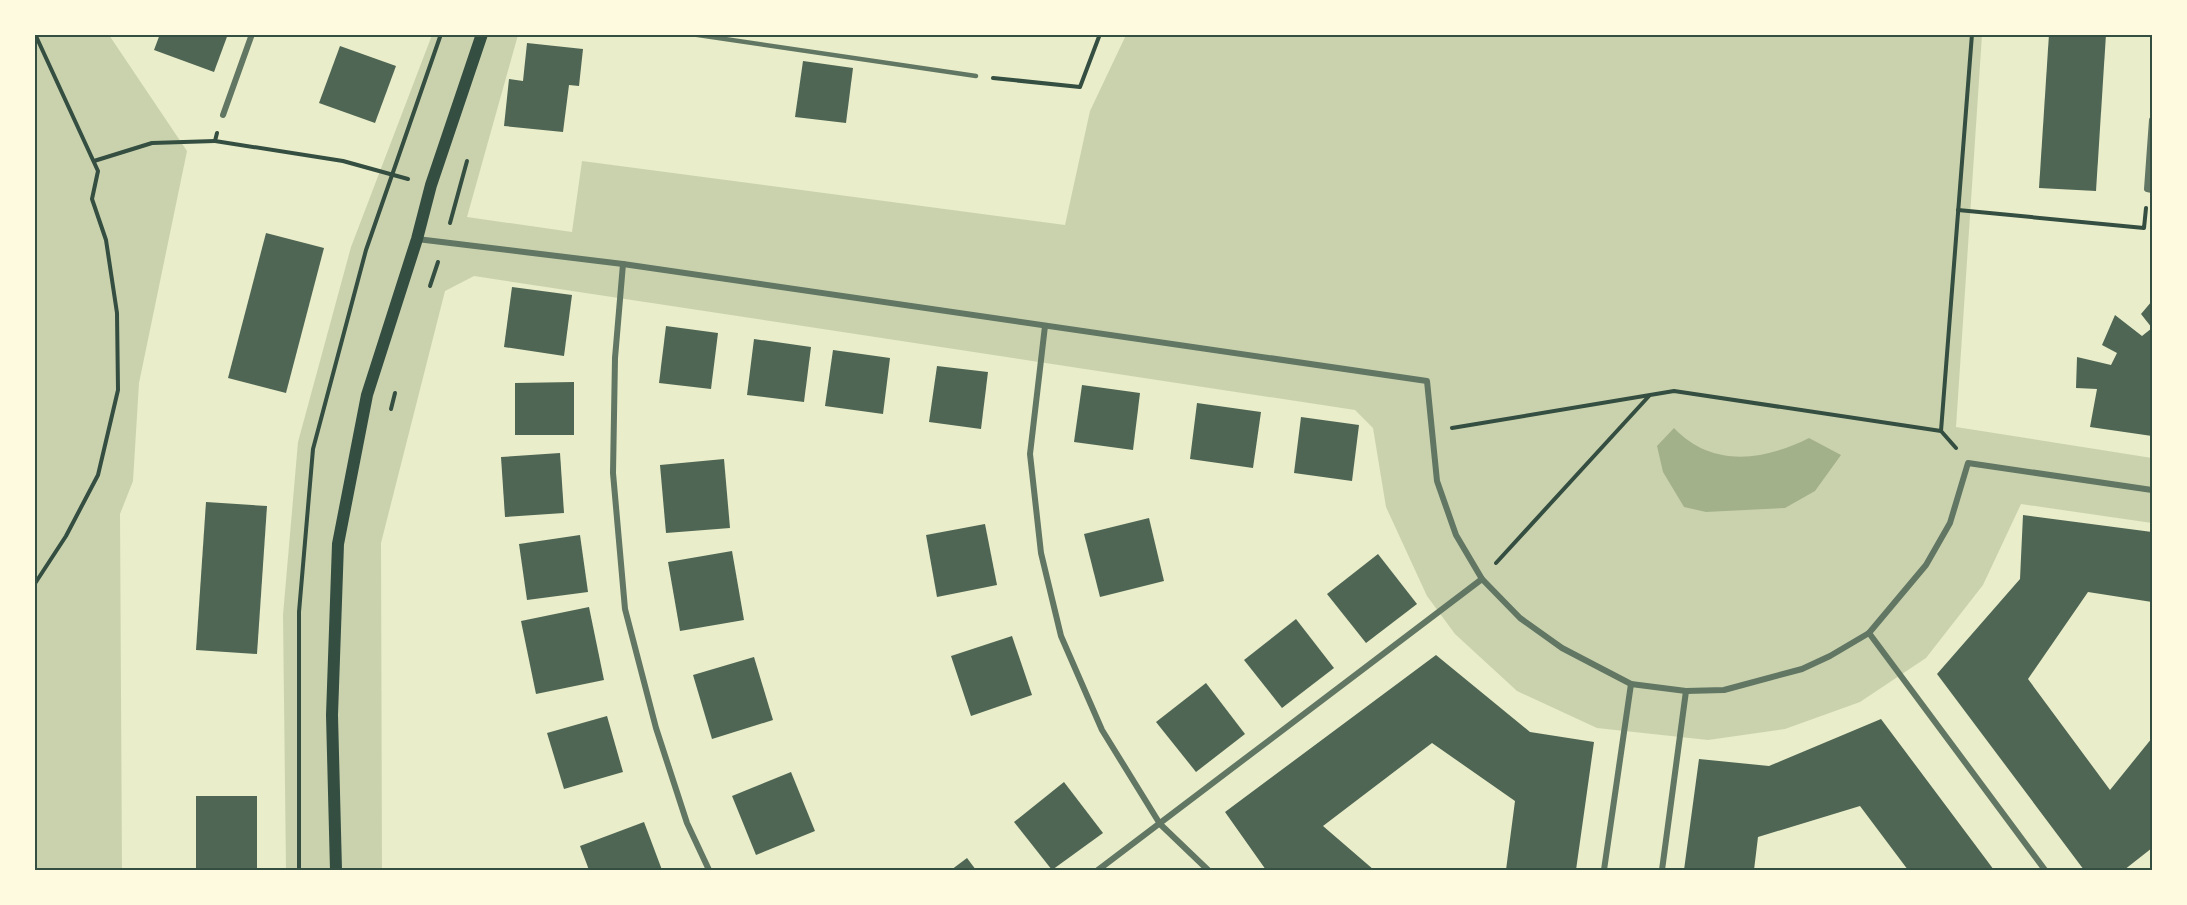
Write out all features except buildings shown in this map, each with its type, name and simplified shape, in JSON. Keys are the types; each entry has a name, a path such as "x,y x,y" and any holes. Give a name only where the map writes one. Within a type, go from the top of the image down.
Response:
{"main road":[{"path":"336,870 332,715 338,544 368,395 417,239 431,185 482,34"}],"street":[{"path":"223,115 252,34"},
{"path":"2150,189 2152,120"},
{"path":"417,239 623,264 1427,381 1437,481 1456,535 1482,579 1520,618 1562,648 1631,684 1686,691 1724,690 1802,669 1830,656 1869,633 1931,556 1950,523 1968,463 2152,490"},
{"path":"623,264 615,358 613,473 625,609 656,728 687,823 709,870"},
{"path":"1045,326 1029,454 1041,553 1061,636 1102,730 1160,824 1208,870"},
{"path":"1098,870 1482,579"},
{"path":"1869,633 2045,870"},
{"path":"1604,870 1631,684"},
{"path":"1662,870 1686,691"}],"lane":[{"path":"690,34 976,76"}],"path":[{"path":"34,585 66,536 98,475 118,390 117,313 106,240 92,199 98,171 35,34"},
{"path":"374,226 441,34"},
{"path":"976,76 1080,87 1100,34"},
{"path":"1941,430 1972,34"},
{"path":"215,141 223,115"},
{"path":"94,161 152,143 215,141 343,161 431,185"},
{"path":"1958,210 2144,228 2150,189"},
{"path":"426,297 445,243"},
{"path":"388,420 397,385"},
{"path":"1431,432 1674,391 1941,430 1968,463"},
{"path":"1482,579 1649,395"}],"shaded area":[{"path":"34,35 109,35 187,151 139,383 133,481 120,514 122,870 35,870"},
{"path":"432,35 518,35 467,217 572,232 582,161 1065,225 1090,111 1126,35 1982,35 1956,427 2152,458 2152,523 2021,504 1983,585 1926,658 1860,702 1785,729 1708,740 1597,728 1517,691 1455,634 1427,596 1386,507 1373,428 1355,410 474,276 445,291 381,543 382,870 286,870 283,615 298,442 351,247"},
{"path":"1674,428 1689,441 1705,450 1721,455 1738,457 1774,452 1809,438 1841,455 1815,491 1785,508 1706,512 1684,507 1663,472 1657,446"}]}
